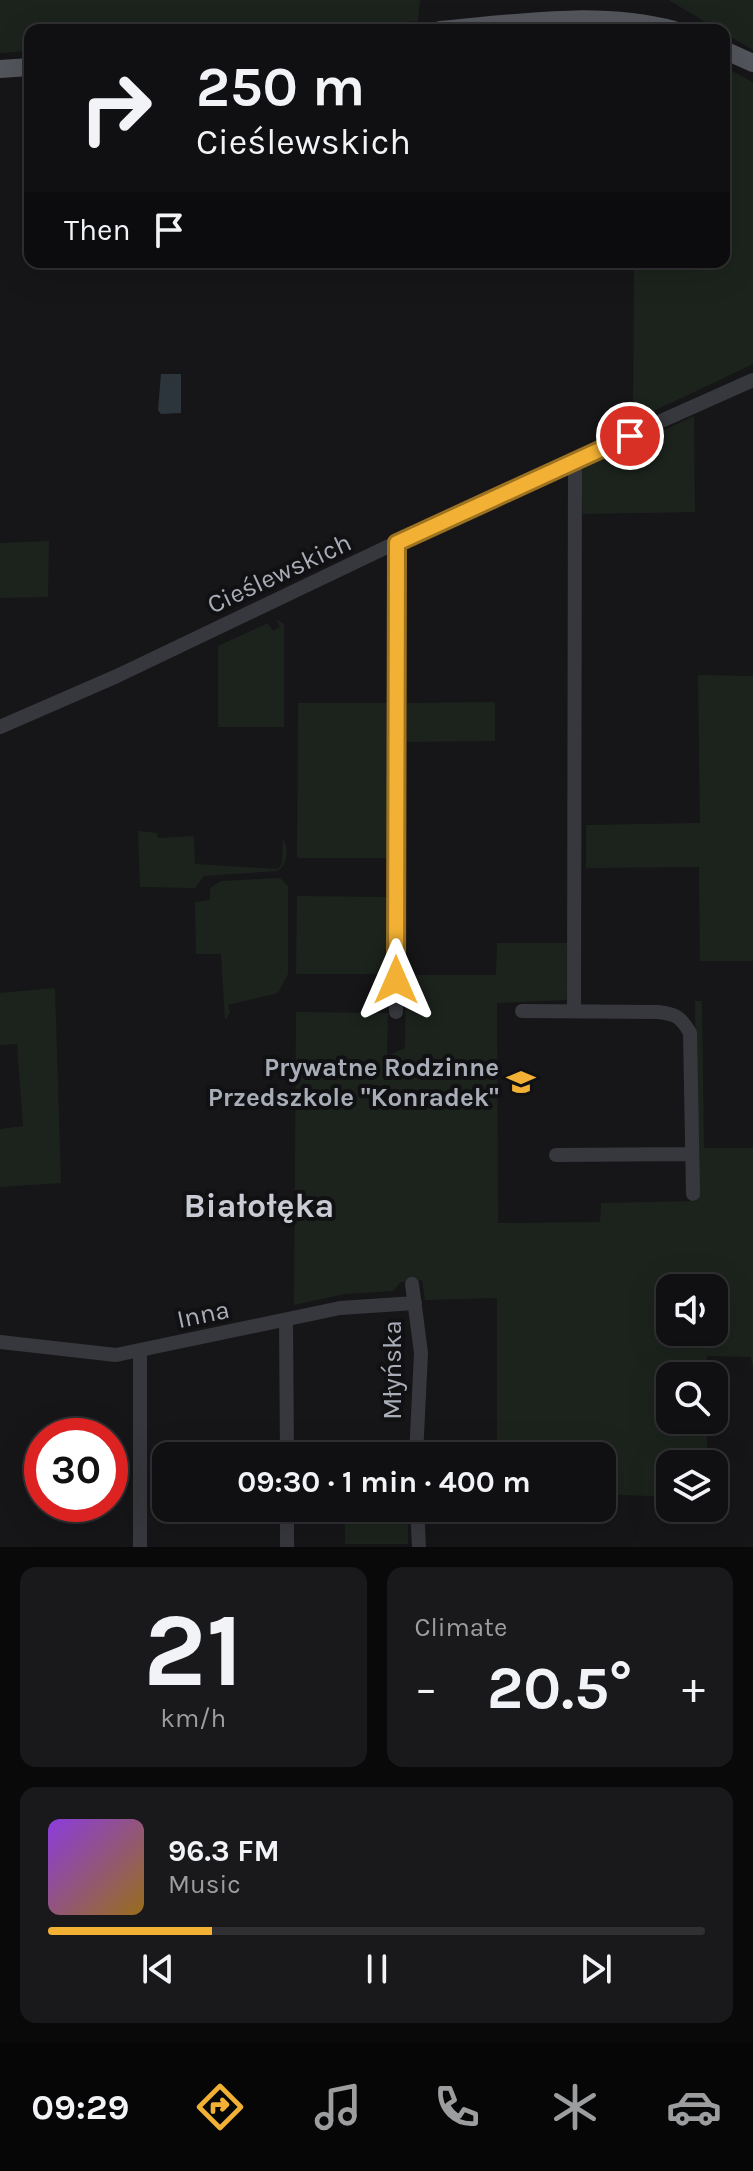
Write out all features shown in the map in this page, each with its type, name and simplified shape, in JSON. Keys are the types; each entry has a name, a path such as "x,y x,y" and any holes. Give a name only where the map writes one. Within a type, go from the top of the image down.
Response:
{"main road":[{"path":"529,24 604,19 651,24"},
{"path":"730,53 753,63"},
{"path":"0,69 24,67"}],"street":[{"name":"Cieślewskich","path":"0,727 753,380"},
{"path":"574,1011 575,460"},
{"path":"396,1012 397,543"},
{"path":"522,1011 658,1012 676,1014 684,1021 690,1033 693,1194"},
{"path":"556,1155 692,1154"},
{"name":"Młyńska","path":"412,1284 421,1353 417,1442"},
{"name":"Inna","path":"0,1342 102,1355 140,1352 340,1308 415,1303"},
{"path":"286,1320 287,1442"},
{"path":"140,1352 140,1547"},
{"path":"287,1522 287,1547"},
{"path":"418,1522 419,1547"}],"shaded area":[{"path":"0,0 420,0 418,21 378,24 24,24 24,51 0,53"},
{"path":"670,0 753,0 753,50 730,36 730,24 709,24"},
{"path":"730,70 753,82 753,364 633,421 634,268 730,268"},
{"path":"161,374 181,374 181,413 161,414 158,410"},
{"path":"694,416 695,512 583,514 580,479 583,468"},
{"path":"49,541 48,597 0,598 0,543"},
{"path":"276,619 284,624 284,727 218,727 218,646 268,623 273,631 280,627"},
{"path":"698,675 753,676 753,961 700,961 699,867 586,868 586,825 700,823"},
{"path":"495,702 495,741 407,742 407,703"},
{"path":"298,703 390,703 389,858 297,858"},
{"path":"138,831 157,833 158,838 194,836 195,864 278,869 282,864 283,839 286,856 283,864 277,871 204,876 195,888 140,887"},
{"path":"280,878 288,886 288,974 278,993 228,1005 230,1013 225,1020 221,954 196,954 195,902 210,900 210,888 221,881"},
{"path":"297,896 389,897 388,974 296,974"},
{"path":"497,943 568,943 568,1000 497,1003 498,1223 600,1222 601,1203 697,1201 695,1001 702,1001 704,1148 753,1148 753,1369 751,1357 707,1356 707,1362 656,1362 656,1434 707,1434 707,1450 656,1450 656,1496 616,1495 616,1442 497,1442 497,1298 425,1300 422,1280 401,1282 393,1291 345,1294 294,1305 296,1012 388,1013 387,1056 405,1048 406,975 496,975"},
{"path":"55,988 61,1183 0,1187 0,1129 23,1126 17,1044 0,1045 0,993"},
{"path":"345,1522 408,1522 408,1544 345,1544"}],"place":[{"name":"Prywatne Rodzinne Przedszkole \"Konradek\"","path":"521,1082"}],"district":[{"name":"Białołęka","path":"259,1205"}],"route":[{"path":"396,980 397,543 630,436"}]}
